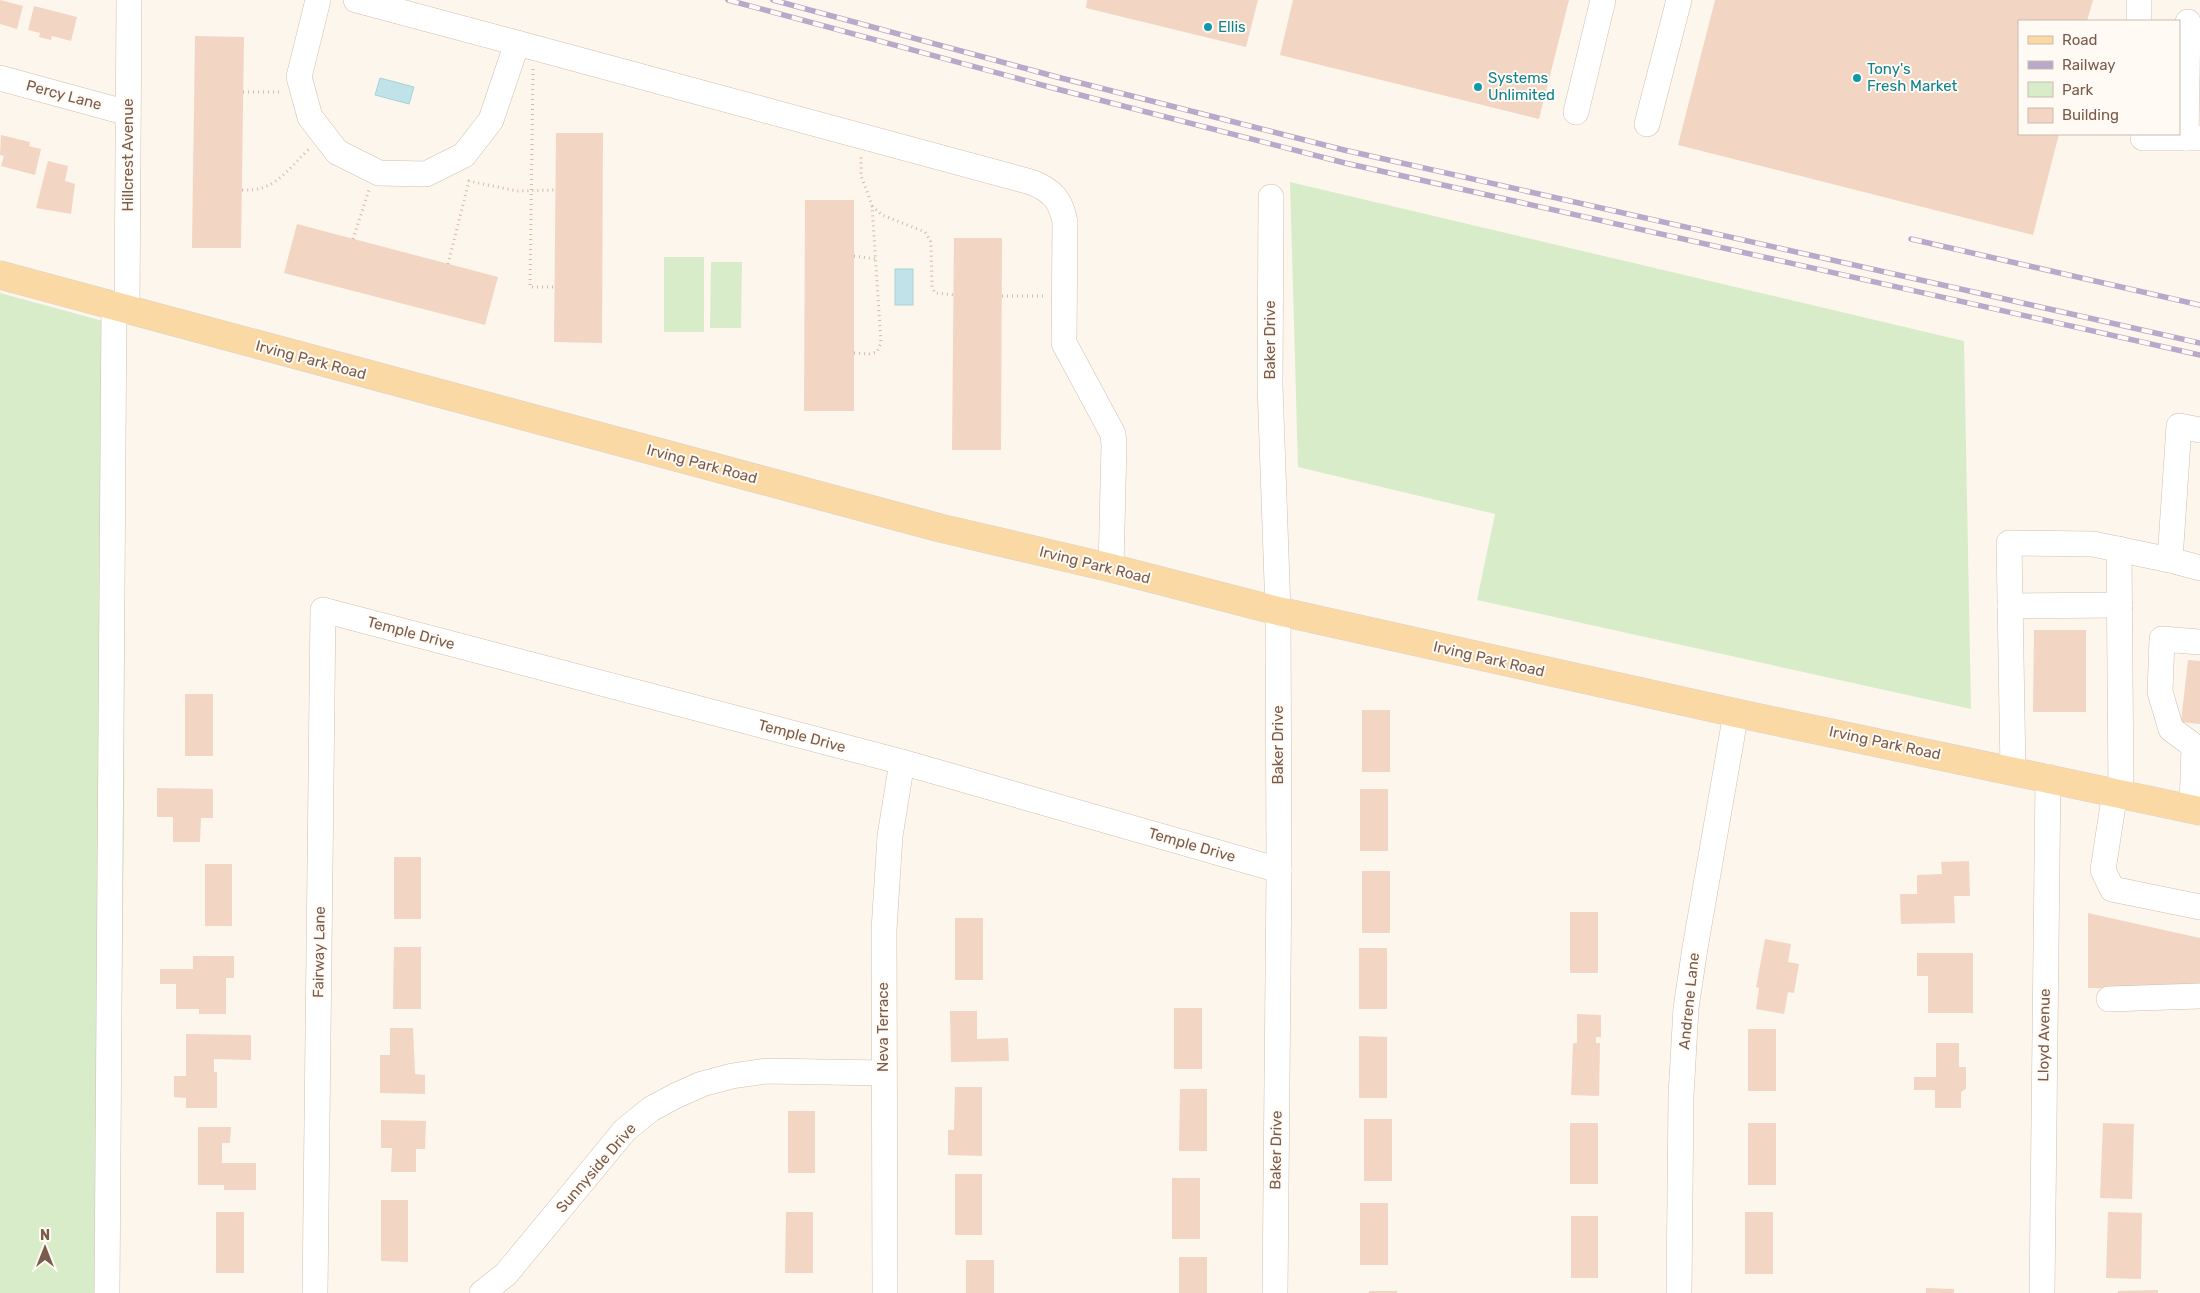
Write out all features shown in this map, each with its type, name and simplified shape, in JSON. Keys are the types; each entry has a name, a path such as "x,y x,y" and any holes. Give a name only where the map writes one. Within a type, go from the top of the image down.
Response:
{"main road":[{"name":"Irving Park Road","path":"0,275 120,309 940,528 1111,568 1278,611 1736,713 2048,777 2196,810"}],"street":[{"name":"Hillcrest Avenue","path":"107,1293 120,309 128,113 129,0"},
{"path":"318,0 299,77 310,117 337,152 375,171 426,174 464,155 491,120 527,46"},
{"path":"356,0 1045,187 1056,196 1063,208 1065,222 1064,343 1113,434 1111,568"},
{"path":"1576,112 1604,0"},
{"path":"1648,124 1679,0"},
{"path":"2139,0 2139,20"},
{"path":"2143,135 2143,138 2193,138 2188,22"},
{"name":"Percy Lane","path":"0,78 128,113"},
{"name":"Baker Drive","path":"1271,197 1270,385 1278,611 1279,870 1275,1293"},
{"path":"2170,560 2179,426 2200,430"},
{"path":"2013,770 2008,543 2093,544 2200,568"},
{"path":"2119,550 2118,793 2103,870 2112,889 2200,907"},
{"path":"2010,606 2120,606"},
{"name":"Temple Drive","path":"324,610 902,762 1279,870"},
{"name":"Fairway Lane","path":"315,1293 324,610"},
{"path":"2196,810 2197,747 2171,729 2160,692 2162,639 2200,642"},
{"name":"Andrene Lane","path":"1679,1293 1682,1096 1686,1008 1736,713"},
{"name":"Neva Terrace","path":"885,1293 883,1073 885,890 890,836 902,762"},
{"name":"Lloyd Avenue","path":"2042,1293 2048,777"},
{"path":"2108,999 2200,996"},
{"name":"Sunnyside Drive","path":"482,1293 506,1274 625,1130 651,1109 702,1084 732,1076 766,1071 883,1073"}],"path":[{"path":"527,46 532,74 530,287 555,287"},
{"path":"243,92 274,93 301,87"},
{"path":"242,190 262,190 272,186 323,134"},
{"path":"854,353 869,354 877,352 881,343 872,205 861,176 860,164 866,137"},
{"path":"353,239 375,171"},
{"path":"448,264 468,181 517,191 556,190"},
{"path":"872,205 882,215 925,232 931,242 932,287 935,293 954,295"},
{"path":"854,256 875,259"},
{"path":"1002,296 1064,296"}],"green space":[{"path":"1290,182 1964,341 1971,709 1477,600 1495,514 1298,467"},
{"path":"664,257 704,257 704,332 664,332"},
{"path":"711,262 742,262 741,328 710,328"},
{"path":"0,293 125,327 124,832 118,1293 0,1293"}],"water":[{"path":"380,78 414,87 409,104 375,95"},
{"path":"895,269 913,269 913,305 895,305"}],"building":[{"path":"0,0 23,6 17,29 0,24"},
{"name":"Ellis","path":"1087,0 1258,0 1246,47 1086,8"},
{"name":"Systems Unlimited","path":"1293,0 1569,0 1539,119 1280,55"},
{"name":"Tony's Fresh Market","path":"1715,0 2093,0 2087,20 2018,20 2018,135 2059,135 2033,235 1678,145"},
{"path":"34,6 77,17 71,41 52,36 51,40 39,37 40,33 28,30"},
{"path":"195,36 244,37 241,248 192,248"},
{"path":"556,133 603,133 602,343 554,342"},
{"path":"1,135 30,142 29,146 41,149 35,175 1,166 4,156 0,155"},
{"path":"48,161 68,166 65,181 75,184 71,214 36,208"},
{"path":"805,200 854,200 854,411 804,411"},
{"path":"297,224 498,277 485,325 284,273"},
{"path":"954,238 1002,238 1001,450 952,450"},
{"path":"2034,630 2086,630 2086,712 2033,712"},
{"path":"2188,660 2200,661 2200,724 2181,722"},
{"path":"185,694 213,694 213,756 185,756"},
{"path":"1362,710 1390,710 1390,772 1362,772"},
{"path":"157,788 213,789 213,818 201,818 200,842 173,842 173,817 157,817"},
{"path":"1360,789 1388,789 1388,851 1360,851"},
{"path":"394,857 421,857 421,919 394,919"},
{"path":"1969,861 1970,896 1954,896 1955,923 1901,924 1900,894 1917,894 1917,875 1942,874 1941,862"},
{"path":"205,864 232,864 232,926 205,926"},
{"path":"1362,871 1390,871 1390,933 1362,933"},
{"path":"1570,912 1598,912 1598,973 1570,973"},
{"path":"2088,913 2200,938 2200,990 2088,988"},
{"path":"955,918 983,918 983,980 955,980"},
{"path":"1765,939 1791,944 1788,962 1799,964 1794,993 1788,992 1784,1014 1756,1009 1759,988 1756,987"},
{"path":"394,947 421,947 421,1009 393,1009"},
{"path":"1359,948 1387,948 1387,1009 1359,1009"},
{"path":"1917,953 1973,953 1973,1013 1928,1013 1928,976 1917,976"},
{"path":"193,956 234,956 234,978 226,978 226,1014 199,1014 199,1009 176,1009 176,984 160,984 160,969 193,969"},
{"path":"1174,1008 1202,1008 1202,1069 1174,1069"},
{"path":"950,1011 977,1011 977,1039 1008,1038 1009,1061 951,1062"},
{"path":"1577,1014 1601,1015 1601,1037 1596,1037 1596,1043 1600,1043 1599,1096 1571,1095 1573,1043 1577,1043"},
{"path":"390,1028 413,1028 415,1074 425,1075 425,1094 380,1093 380,1055 390,1055"},
{"path":"1748,1029 1776,1029 1776,1091 1748,1091"},
{"path":"186,1034 251,1035 251,1060 214,1059 214,1072 217,1072 217,1108 186,1108 186,1098 174,1097 174,1076 186,1076"},
{"path":"1359,1036 1387,1037 1387,1098 1359,1098"},
{"path":"1936,1043 1959,1043 1959,1067 1966,1067 1966,1089 1961,1092 1961,1108 1935,1108 1935,1090 1914,1090 1914,1077 1936,1077"},
{"path":"955,1087 982,1087 982,1156 948,1155 948,1130 954,1130"},
{"path":"1180,1089 1207,1089 1207,1151 1179,1151"},
{"path":"788,1111 815,1111 815,1173 788,1173"},
{"path":"1364,1119 1392,1119 1392,1181 1364,1181"},
{"path":"381,1120 426,1121 425,1149 416,1149 416,1172 391,1172 392,1148 381,1148"},
{"path":"1570,1123 1598,1123 1598,1184 1570,1184"},
{"path":"1748,1123 1776,1123 1776,1185 1748,1185"},
{"path":"2103,1123 2134,1124 2132,1199 2100,1198"},
{"path":"198,1127 231,1127 230,1143 222,1143 222,1163 256,1163 256,1190 224,1190 224,1185 198,1185"},
{"path":"955,1174 982,1174 982,1235 955,1235"},
{"path":"1172,1178 1200,1178 1200,1239 1172,1239"},
{"path":"381,1200 408,1200 408,1262 381,1261"},
{"path":"1360,1203 1388,1203 1388,1265 1360,1265"},
{"path":"216,1212 244,1212 244,1273 216,1273"},
{"path":"786,1212 813,1212 813,1273 785,1273"},
{"path":"1745,1212 1773,1212 1773,1274 1745,1274"},
{"path":"2108,1212 2142,1213 2141,1279 2106,1278"},
{"path":"1571,1216 1598,1216 1598,1278 1571,1278"},
{"path":"1179,1257 1207,1257 1207,1293 1179,1293"},
{"path":"966,1260 994,1260 994,1293 966,1293"},
{"path":"1926,1288 1954,1289 1954,1293 1926,1293"},
{"path":"2158,1290 2158,1293 2118,1293 2118,1291"},
{"path":"1369,1291 1397,1291 1397,1293 1369,1293"}],"railway":[{"path":"728,0 1053,88 1345,163 2200,355"},
{"path":"773,0 1057,77 1344,150 2200,343"},
{"path":"1911,239 2200,305"}],"place":[{"name":"Ellis","path":"1208,27"},
{"name":"Tony's Fresh Market","path":"1857,78"},
{"name":"Systems Unlimited","path":"1478,87"}]}
